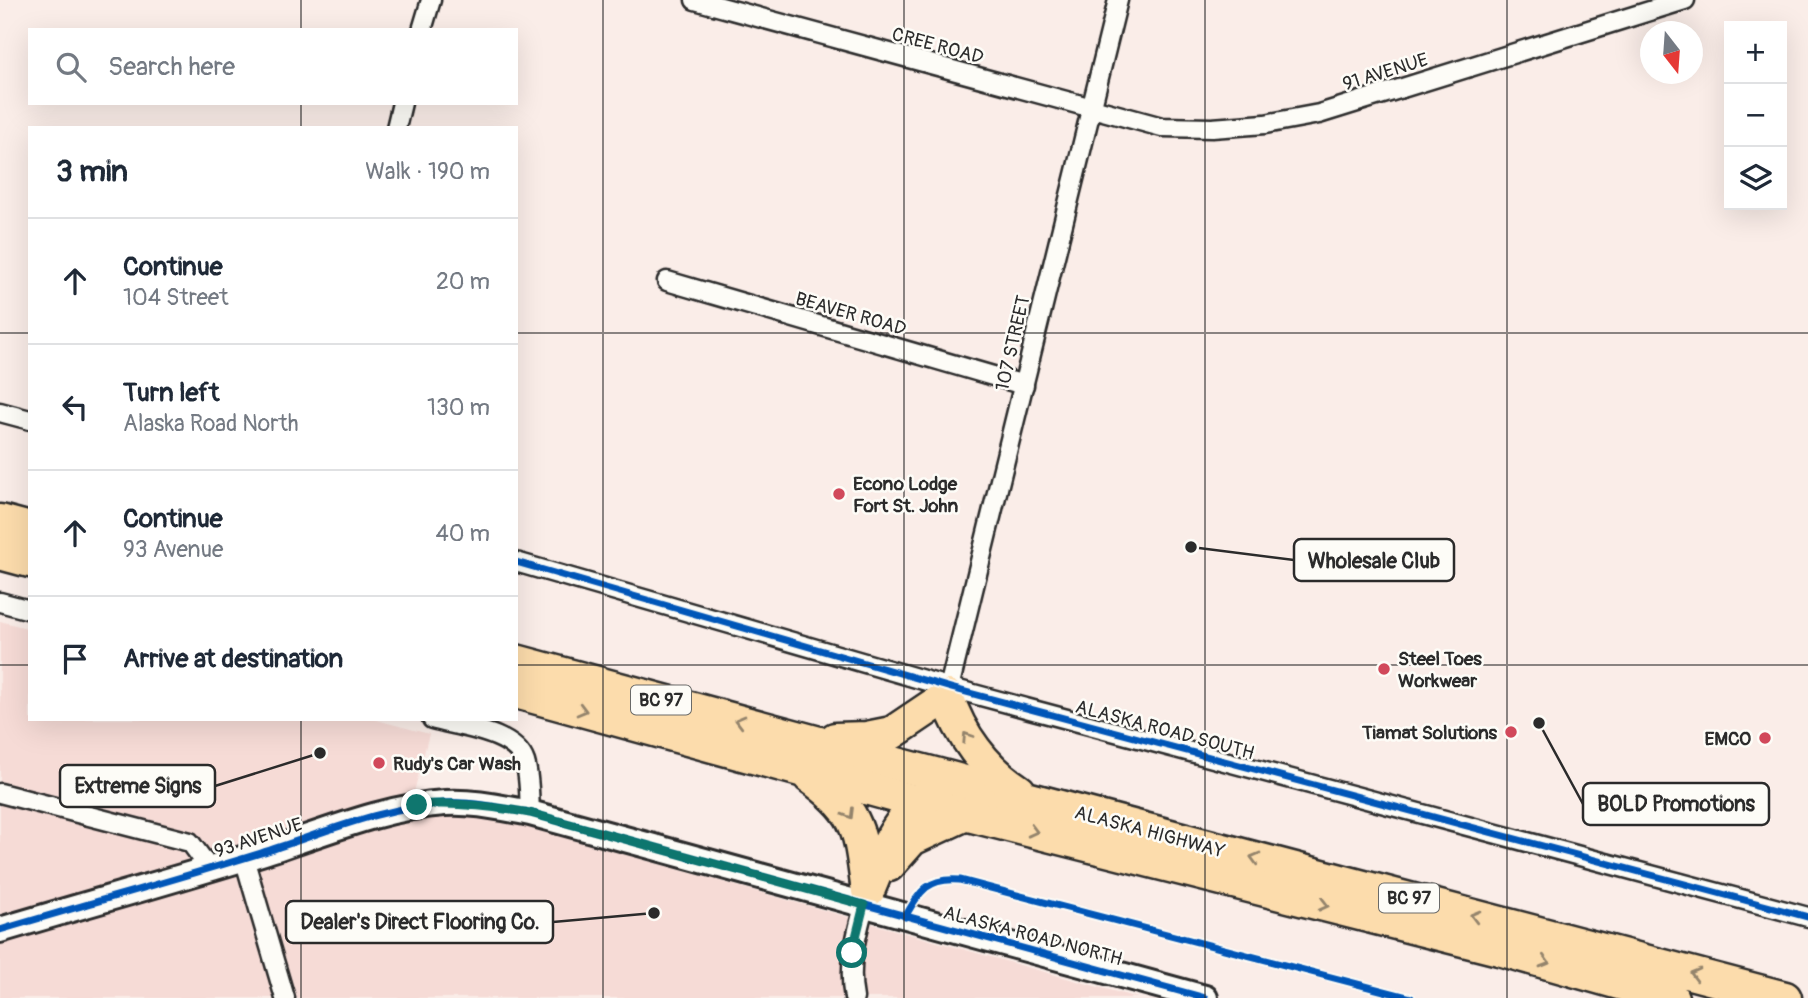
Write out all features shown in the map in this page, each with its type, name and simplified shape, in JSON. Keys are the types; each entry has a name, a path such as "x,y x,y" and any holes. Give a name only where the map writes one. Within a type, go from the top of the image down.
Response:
{"highway":[{"path":"0,521 28,528"},
{"path":"0,553 28,560"},
{"name":"ALASKA HIGHWAY","path":"518,662 803,754 849,782 917,802 1499,949 1672,998"},
{"name":"ALASKA HIGHWAY","path":"518,692 803,754 897,764 1785,998"},
{"path":"866,898 859,836 850,812 803,754 892,733 949,692"},
{"path":"849,782 897,764 919,740 949,692"},
{"path":"949,692 954,717 980,756 998,778 1033,800"},
{"path":"866,898 888,841 917,802 951,778"},
{"path":"866,898 912,839 967,814"}],"street":[{"path":"423,28 430,0"},
{"name":"CREE ROAD","path":"695,0 1090,109"},
{"name":"107 STREET","path":"949,692 1118,0"},
{"name":"91 AVENUE","path":"1090,109 1162,127 1212,128 1265,124 1319,114 1685,0"},
{"path":"396,126 402,105"},
{"name":"BEAVER ROAD","path":"667,281 1024,385"},
{"path":"0,412 28,419"},
{"name":"ALASKA ROAD SOUTH","path":"518,563 949,692 1808,918"},
{"path":"0,602 28,609"},
{"path":"439,721 503,738 517,748 525,762 530,813"},
{"name":"93 AVENUE","path":"0,793 190,842 210,869"},
{"name":"93 AVENUE","path":"0,930 417,805 449,802 530,813"},
{"name":"ALASKA ROAD NORTH","path":"530,813 866,898 1205,998"},
{"path":"244,858 285,998"},
{"path":"854,998 850,971 852,953 866,898"}],"shaded area":[{"path":"0,621 28,628 28,721 380,721 429,734 406,823 437,816 501,820 1138,998 0,998"}],"cycle path":[{"path":"518,563 951,688 1808,917"},
{"path":"0,930 261,853 352,822 421,806 466,803 530,813 1205,998"},
{"path":"905,917 926,888 940,881 960,880 1411,998"}],"place":[{"name":"Econo Lodge Fort St. John","path":"839,494"},
{"name":"Wholesale Club","path":"1191,547"},
{"name":"Steel Toes Workwear","path":"1384,669"},
{"name":"BOLD Promotions","path":"1539,723"},
{"name":"Tiamat Solutions","path":"1511,732"},
{"name":"EMCO","path":"1765,738"},
{"name":"Extreme Signs","path":"320,753"},
{"name":"Rudy's Car Wash","path":"379,763"},
{"name":"Dealer's Direct Flooring Co.","path":"654,913"}],"route":[{"path":"417,805 449,802 530,813 864,905 852,953"}]}
